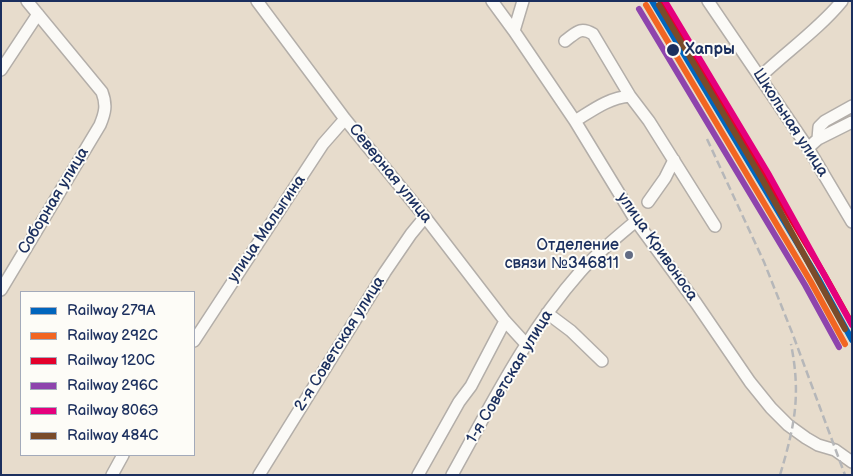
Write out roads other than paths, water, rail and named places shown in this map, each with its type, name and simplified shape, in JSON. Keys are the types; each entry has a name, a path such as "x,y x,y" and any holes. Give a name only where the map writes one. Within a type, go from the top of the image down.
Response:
{"street":[{"path":"1,70 38,14 27,1"},
{"name":"Северная улица","path":"257,1 345,119 425,217 505,321 526,344"},
{"name":"улица Кривоноса","path":"492,1 575,121 636,221 696,303 750,382 788,425 818,445 835,450 852,462"},
{"path":"514,31 523,1"},
{"name":"Школьная улица","path":"708,1 808,148 852,222"},
{"path":"760,77 774,63 815,30 842,1"},
{"name":"Соборная улица","path":"1,290 106,112 106,102 102,92 38,14"},
{"path":"565,41 580,30 586,30 592,34 630,96 674,160 714,226"},
{"path":"575,121 608,100 630,96"},
{"path":"818,139 819,127 825,121 852,106"},
{"name":"улица Малыгина","path":"195,340 323,144 345,119"},
{"path":"808,148 818,139 852,122"},
{"path":"648,202 665,178 674,160"},
{"name":"2-я Советская улица","path":"259,475 385,272 425,217"},
{"name":"1-я Советская улица","path":"452,475 526,344 547,313 580,271 636,221"},
{"path":"547,313 570,330 602,361"},
{"path":"418,475 459,402 471,386 505,321"},
{"path":"112,475 122,456"}],"railway":[{"path":"707,139 764,262 845,475"},
{"path":"780,475 795,410 796,379 791,344"}],"rail line":[{"name":"279А","path":"652,1 818,278 852,340"},
{"name":"120С","path":"661,1 852,324"},
{"name":"806Э","path":"665,1 768,173 852,325"},
{"name":"292С","path":"646,5 811,282 845,344"},
{"name":"484С","path":"659,5 761,177 845,329"},
{"name":"296С","path":"639,9 805,285 839,347"}],"place":[{"name":"Хапры","path":"673,50"},
{"name":"Отделение связи №346811","path":"629,255"}]}
